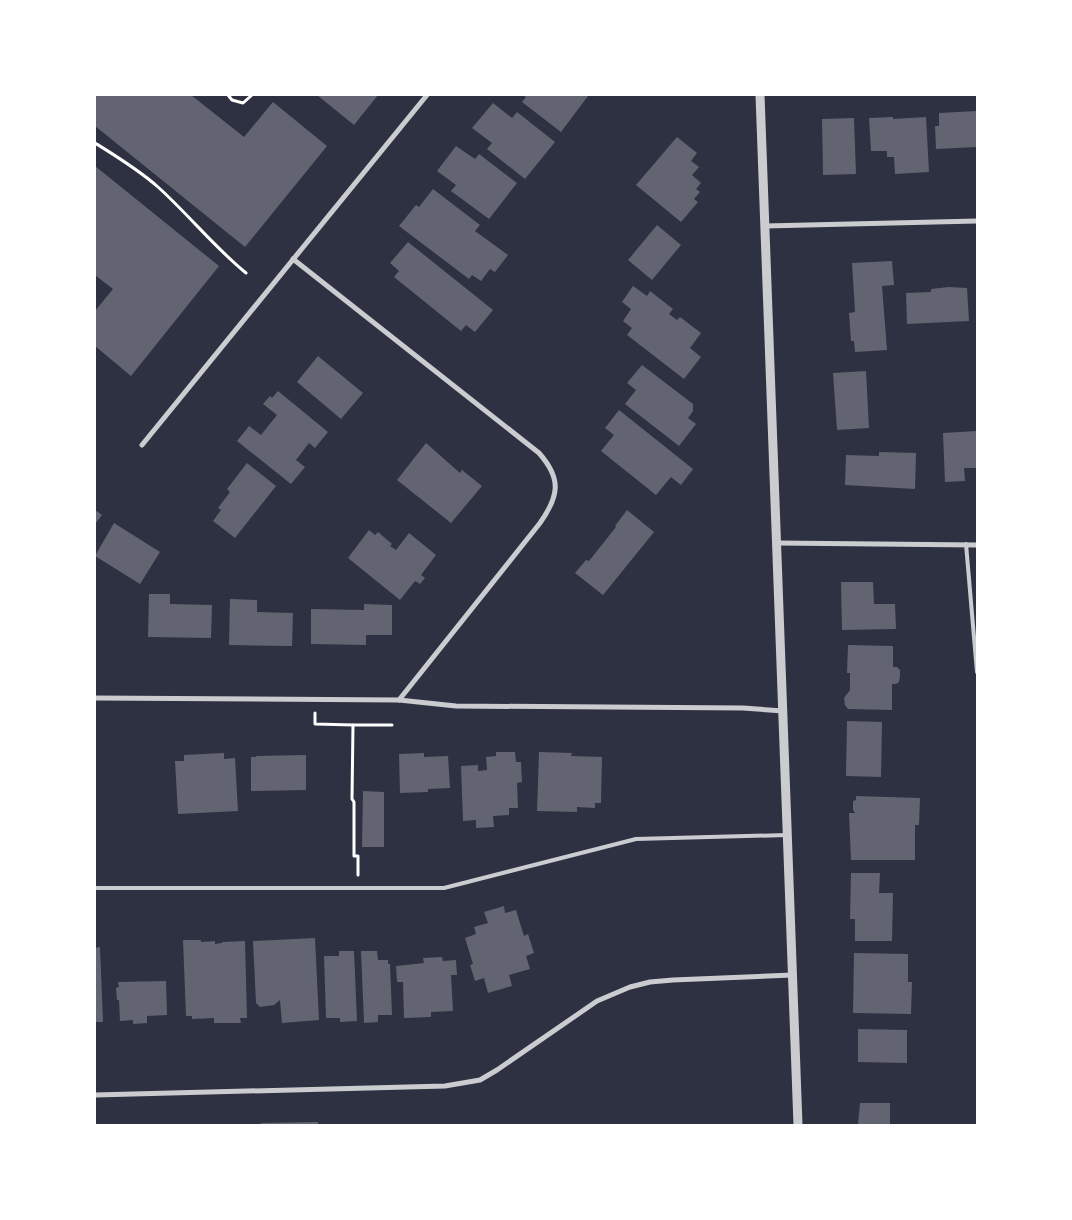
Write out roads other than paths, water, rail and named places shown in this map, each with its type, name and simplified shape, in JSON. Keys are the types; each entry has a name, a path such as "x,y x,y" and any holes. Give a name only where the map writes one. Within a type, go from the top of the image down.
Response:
{"street":[{"path":"142,445 427,95"},
{"path":"760,95 798,1125"},
{"path":"765,226 977,221"},
{"path":"293,259 539,453 551,468 556,482 556,493 552,504 540,523 399,700"},
{"path":"776,543 977,545"},
{"path":"95,698 399,700 456,706 743,708 783,711"},
{"path":"95,1095 464,1084 480,1080 498,1070 597,1001 630,987 650,982 673,980 792,975"}],"lane":[{"path":"966,544 977,672"},
{"path":"95,888 444,888 636,839 787,835"}]}
